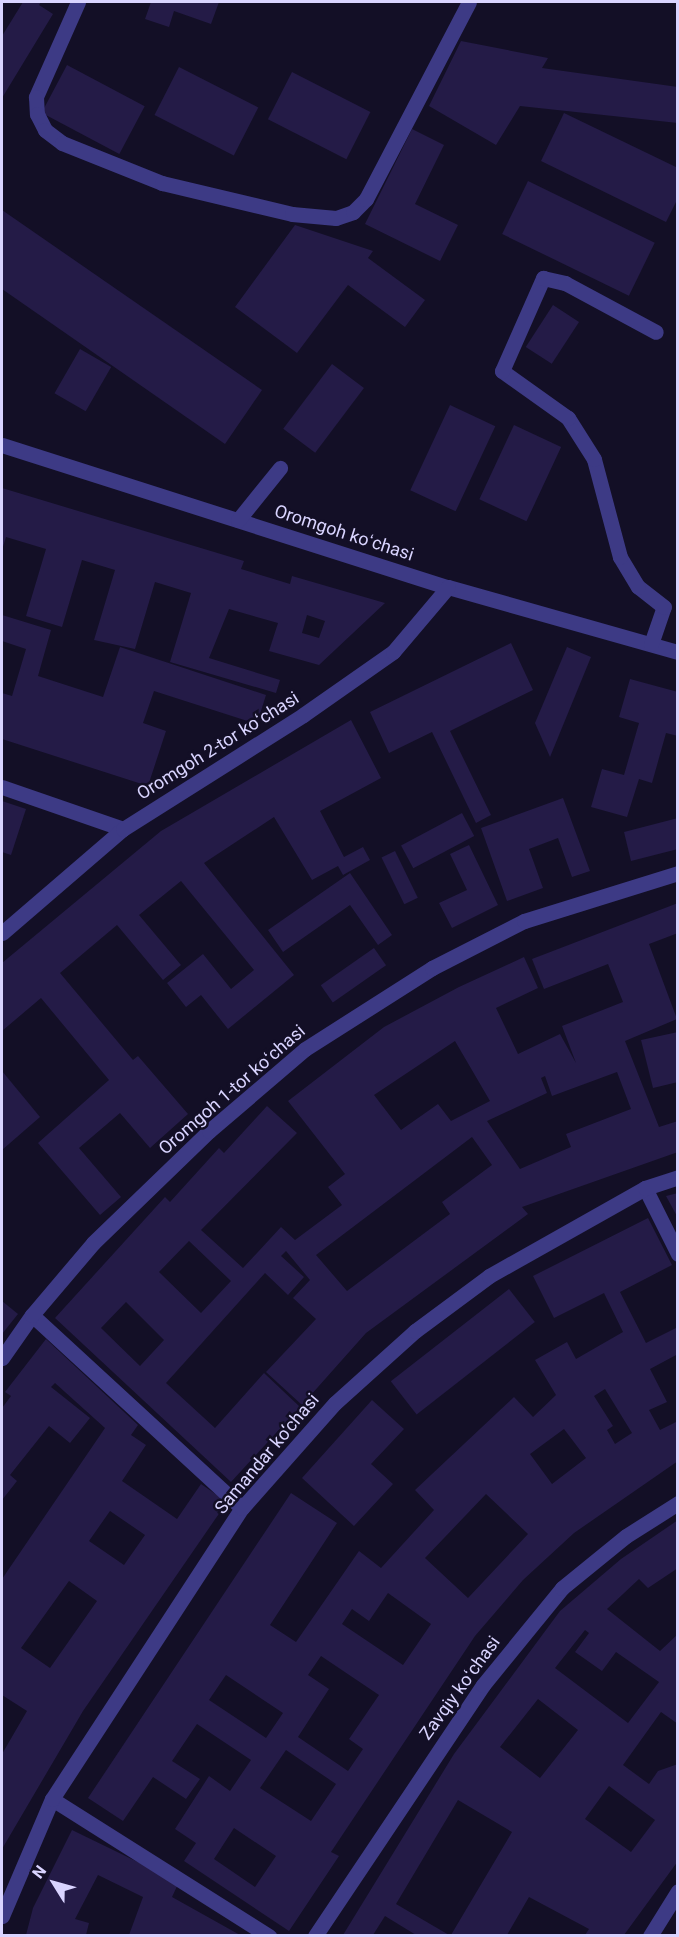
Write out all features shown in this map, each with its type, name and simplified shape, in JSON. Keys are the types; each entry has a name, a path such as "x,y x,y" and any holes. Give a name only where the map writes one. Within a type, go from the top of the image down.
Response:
{"street":[{"path":"78,2 36,97 37,114 45,130 62,143 162,183 292,214 336,218 353,212 366,199 469,2"},
{"path":"651,644 664,607 638,586 620,557 594,459 568,418 502,371 543,278 565,283 656,332"},
{"name":"Oromgoh koʻchasi","path":"2,446 448,587 678,652"},
{"path":"238,520 280,468"},
{"name":"Oromgoh 2-tor koʻchasi","path":"2,933 123,829 303,715 393,652 448,587"},
{"path":"2,787 123,829"},
{"name":"Oromgoh 1-tor koʻchasi","path":"2,1358 32,1315 93,1243 209,1131 305,1050 432,968 524,921 678,873"},
{"name":"Samandar ko‘chasi","path":"2,1916 52,1798 242,1508 335,1402 415,1331 489,1276 645,1188 678,1177"},
{"path":"645,1188 678,1254"},
{"path":"32,1315 242,1508"},
{"name":"Zavqiy koʻchasi","path":"315,1935 483,1685 562,1588 626,1536 678,1503"},
{"path":"52,1798 269,1935"},
{"path":"650,1935 678,1891"}],"building":[{"path":"23,2 41,2 39,5 53,14 2,98 2,36"},
{"path":"151,2 219,2 211,24 174,11 169,27 145,19"},
{"path":"461,41 548,58 542,68 678,87 678,123 520,106 496,145 429,106"},
{"path":"67,65 145,106 119,154 42,113"},
{"path":"179,67 258,107 234,156 154,115"},
{"path":"292,72 370,112 346,159 268,119"},
{"path":"564,113 678,168 678,198 666,222 541,161"},
{"path":"412,129 444,145 415,204 458,225 440,261 365,224"},
{"path":"528,181 655,243 629,296 502,234"},
{"path":"2,210 262,390 225,444 2,289"},
{"path":"295,225 373,251 368,258 425,300 405,327 348,285 297,353 235,307"},
{"path":"553,305 579,322 552,364 526,347"},
{"path":"80,349 111,367 86,411 54,393"},
{"path":"332,364 364,388 315,453 283,429"},
{"path":"450,405 495,426 456,511 410,490"},
{"path":"514,425 561,447 526,521 479,499"},
{"path":"2,488 244,561 241,569 290,584 292,576 385,603 319,665 269,651 278,623 229,609 209,658 280,680 276,693 170,662 191,593 155,582 135,649 94,640 115,570 82,560 62,627 26,616 46,549 6,537 2,550","holes":["307,615 325,621 319,638 302,633"]},
{"path":"2,615 51,630 38,676 103,697 120,647 266,695 257,724 154,691 143,723 166,731 148,786 2,739 2,693 12,696 26,649 2,641"},
{"path":"511,643 533,690 450,731 491,815 476,823 432,732 389,753 370,712"},
{"path":"567,647 591,657 550,757 535,723"},
{"path":"630,679 678,692 678,736 666,733 652,783 639,779 627,817 591,807 602,769 624,775 639,723 619,717"},
{"path":"351,720 381,778 320,811 344,857 363,847 370,860 343,875 338,866 312,880 274,817 204,863 294,975 228,1029 201,995 186,1007 167,983 203,954 231,989 254,970 181,881 139,915 181,965 163,980 117,925 60,973 133,1060 138,1056 188,1114 150,1148 120,1113 79,1148 121,1197 100,1215 38,1143 109,1080 41,998 2,1031 2,963 161,831"},
{"path":"563,798 590,871 572,877 558,838 529,849 543,888 507,901 481,828"},
{"path":"2,801 26,809 11,855 2,852"},
{"path":"462,813 474,836 413,868 401,845"},
{"path":"678,818 678,849 631,861 624,832"},
{"path":"469,845 498,905 452,928 439,903 467,890 450,854"},
{"path":"395,851 418,898 404,904 382,858"},
{"path":"350,873 392,935 378,945 350,905 283,952 268,930"},
{"path":"678,903 678,933 649,944 677,1019 625,1041 659,1127 678,1121 678,1152 522,1207 528,1214 366,1333 302,1405 266,1372 316,1319 293,1298 310,1280 286,1251 281,1256 304,1277 288,1295 265,1273 166,1383 215,1428 264,1373 300,1407 231,1482 55,1318 165,1197 170,1202 219,1148 224,1153 267,1106 297,1133 201,1230 243,1268 281,1227 295,1240 342,1205 328,1187 345,1174 288,1101 384,1027 459,987 524,957 538,988 496,1008 518,1054 560,1034 576,1063 562,1026 623,1002 608,964 544,989 532,959","holes":["455,1041 490,1101 451,1121 438,1104 401,1130 374,1095","617,1072 631,1109 566,1134 571,1147 520,1169 487,1121 547,1093 541,1078 545,1076 552,1096","472,1137 492,1165 442,1202 450,1214 347,1291 316,1255","189,1241 231,1281 201,1313 159,1272","126,1302 164,1340 140,1366 101,1328"]},
{"path":"374,948 386,965 333,1002 321,985"},
{"path":"678,1032 678,1082 653,1088 641,1040"},
{"path":"2,1071 40,1117 2,1150"},
{"path":"678,1193 678,1218 666,1196"},
{"path":"648,1218 672,1265 620,1292 646,1343 678,1327 678,1354 650,1369 667,1402 649,1410 660,1430 678,1421 678,1461 574,1533 523,1580 475,1636 331,1852 339,1856 289,1931 184,1861 196,1843 175,1829 209,1776 230,1791 251,1760 197,1724 172,1761 200,1779 186,1799 153,1777 123,1821 88,1798 291,1493 337,1523 270,1625 296,1642 359,1551 381,1568 434,1510 415,1490 514,1397 533,1417 556,1395 535,1360 567,1342 576,1359 623,1332 604,1293 554,1318 533,1276","holes":["605,1389 632,1433 615,1444 607,1430 613,1426 594,1396","564,1429 586,1458 552,1484 530,1454","486,1494 528,1534 468,1598 425,1558","388,1593 431,1624 403,1665 342,1624 352,1609 369,1621","321,1656 379,1695 349,1739 363,1749 348,1771 298,1737 329,1689 308,1675","226,1675 283,1713 266,1738 209,1700","286,1750 336,1784 311,1821 260,1788","234,1828 276,1856 255,1887 214,1859"]},
{"path":"509,1289 535,1322 417,1414 391,1381"},
{"path":"2,1301 18,1314 2,1334"},
{"path":"46,1339 138,1425 131,1435 146,1445 122,1481 177,1519 201,1484 227,1502 83,1711 2,1849 2,1754 27,1711 2,1695 2,1579 105,1428 55,1383 51,1387 90,1418 70,1443 49,1426 10,1475 17,1481 2,1500 2,1408 11,1396 5,1392","holes":["110,1511 145,1535 124,1565 89,1541","69,1581 97,1601 50,1668 21,1648"]},
{"path":"372,1400 404,1429 371,1464 393,1484 354,1526 302,1478"},
{"path":"678,1520 678,1568 648,1588 639,1579 607,1609 660,1651 678,1634 678,1724 661,1712 623,1765 649,1784 658,1771 678,1764 678,1861 624,1935 585,1935 589,1929 529,1897 507,1935 451,1935 512,1832 458,1800 396,1904 449,1935 416,1935 385,1916 373,1935 343,1935 454,1754 560,1611 621,1559","holes":["585,1630 589,1633 575,1652 602,1671 616,1652 659,1682 628,1723 555,1668","538,1699 578,1730 540,1778 500,1747","609,1786 655,1820 631,1852 585,1819"]},
{"path":"72,1830 179,1882 172,1897 240,1935 129,1935 143,1897 98,1875 75,1919 89,1923 86,1935 26,1935 33,1908"}]}
